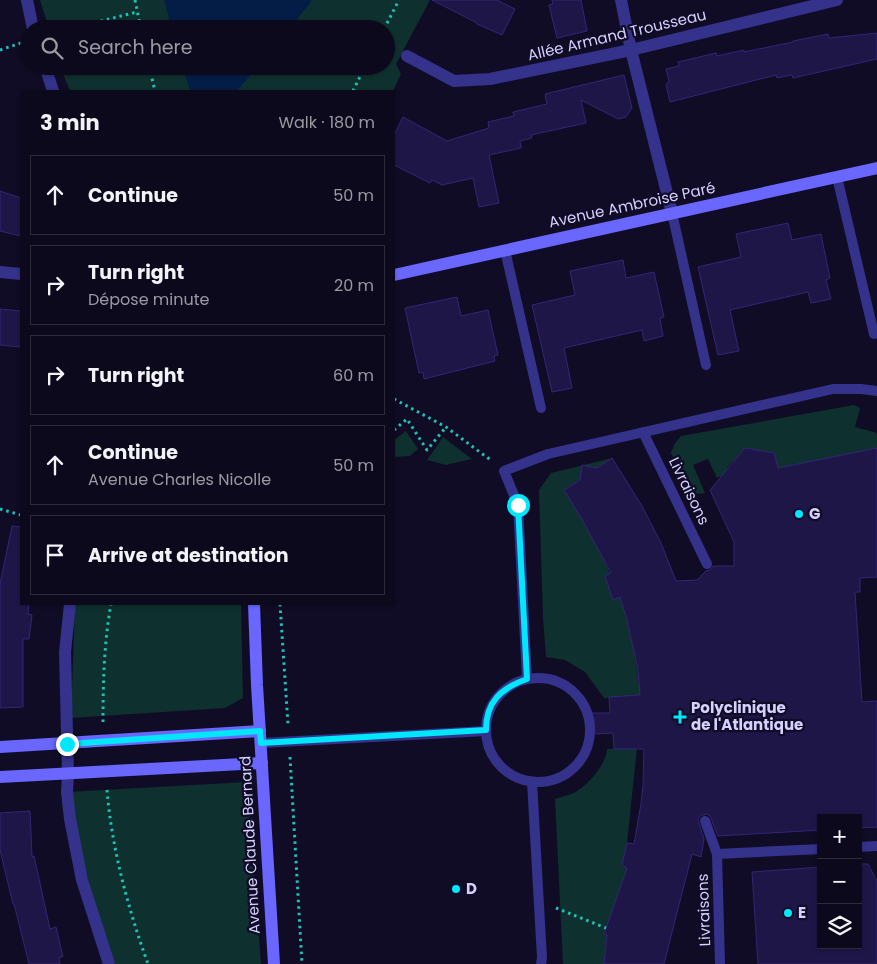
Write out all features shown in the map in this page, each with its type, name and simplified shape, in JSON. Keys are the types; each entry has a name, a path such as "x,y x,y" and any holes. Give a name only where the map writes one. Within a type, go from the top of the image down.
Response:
{"street":[{"path":"27,0 31,20"},
{"path":"621,0 631,50 672,213"},
{"name":"Allée Armand Trousseau","path":"407,56 454,81 490,79 631,50 837,0"},
{"path":"48,75 53,90"},
{"name":"Avenue Ambroise Paré","path":"395,275 877,168"},
{"path":"0,272 20,274"},
{"path":"70,605 64,652 67,792 70,819 82,880 109,964"},
{"name":"Avenue Claude Bernard","path":"254,605 274,964"},
{"path":"0,747 260,737"},
{"path":"0,777 262,763"}],"lane":[{"path":"837,177 874,334"},
{"path":"672,213 706,365"},
{"path":"505,250 541,408"},
{"path":"527,679 518,505 504,471 548,454 833,389 877,391"},
{"name":"Livraisons","path":"643,432 708,564"},
{"path":"545,678 562,684 576,695 586,710 591,723 588,745 580,761 566,774 550,781 532,782 515,777 500,766 490,751 486,719 492,705 501,693 513,684 527,679 545,678"},
{"path":"260,737 289,741 486,730"},
{"path":"532,782 541,964"},
{"name":"Livraisons","path":"706,821 717,854 720,964"},
{"path":"862,847 877,846"},
{"name":"Livraisons","path":"717,854 817,849"}],"path":[{"path":"135,0 139,20"},
{"path":"388,20 398,0"},
{"path":"105,20 137,12"},
{"path":"0,50 20,43"},
{"path":"151,75 155,90"},
{"path":"353,90 361,75"},
{"path":"395,400 446,427 504,471"},
{"path":"395,429 408,419 427,450 446,427"},
{"path":"0,509 20,515"},
{"path":"103,721 104,671 110,605"},
{"path":"280,605 302,964"},
{"path":"107,791 110,825 115,850 127,899 148,964"},
{"path":"539,908 558,908 606,928"}],"green space":[{"path":"40,0 430,0 396,64 401,74 393,90 70,90 64,75 395,75 395,20 46,20"},
{"path":"854,405 860,408 855,427 877,433 877,448 778,468 774,453 745,448 727,468 728,472 717,478 708,459 693,465 705,493 698,494 688,491 671,453 681,436"},
{"path":"406,431 418,449 410,456 395,457 395,439"},
{"path":"443,437 472,459 446,465 427,460"},
{"path":"612,458 597,468 582,466 580,480 564,490 589,530 610,574 605,576 613,600 620,597 633,646 640,695 604,698 585,672 565,660 546,657 539,490 551,473"},
{"path":"75,605 241,605 243,698 225,708 71,718"},
{"path":"607,749 637,749 627,843 622,865 627,868 605,934 607,935 604,964 563,964 555,799 574,793 585,785 600,768"},
{"path":"247,782 261,964 109,964 67,792"}],"water":[{"path":"164,0 311,0 296,20 170,20"},
{"path":"186,75 250,75 238,90 190,90"}],"building":[{"path":"432,0 497,0 515,9 502,35"},
{"path":"552,0 581,0 587,31 557,38 549,5 553,4"},
{"path":"877,33 877,59 793,78 792,75 777,78 776,75 670,102 666,85 669,81 666,69 679,66 678,62 716,53 717,56 744,50 744,52 828,34 829,38"},
{"path":"624,75 632,108 626,117 618,119 581,100 586,123 531,135 532,138 520,141 521,148 489,155 499,203 479,207 473,178 442,185 432,180 430,183 395,166 395,133 403,117 447,141 489,128 488,122 514,116 513,112 547,104 545,94"},
{"path":"0,191 20,198 20,236 0,231"},
{"path":"788,223 792,240 821,234 830,278 826,280 831,299 811,303 808,292 730,310 739,351 718,355 698,267 741,257 736,234"},
{"path":"623,260 626,278 654,272 664,317 660,318 663,336 644,341 642,330 564,348 572,388 552,392 532,305 575,295 570,271"},
{"path":"457,297 461,316 488,310 498,355 494,356 495,361 424,379 423,372 419,373 405,308"},
{"path":"0,309 20,311 20,347 0,345"},
{"path":"745,448 774,453 778,468 877,448 877,577 860,578 860,592 855,592 862,702 877,701 877,827 862,828 862,814 817,814 817,830 718,836 710,816 707,814 702,815 698,820 704,839 701,857 692,854 664,964 604,964 607,935 604,934 627,868 622,865 627,843 634,844 643,785 644,749 614,749 613,733 593,734 592,713 610,713 609,697 640,695 638,670 620,597 613,600 605,576 611,573 564,490 580,480 582,465 597,468 612,458 642,506 661,543 676,581 697,580 713,566 734,566 734,542 710,490"},
{"path":"12,526 20,527 20,605 29,605 28,614 32,615 29,639 23,639 23,707 0,708 0,584"},
{"path":"30,811 32,857 34,856 50,929 56,927 63,957 59,957 60,964 29,964 0,850 0,813"},
{"name":"E","path":"862,864 868,864 877,881 877,964 758,964 752,872 817,867 817,949 862,949"}],"place":[{"name":"G","path":"799,514"},
{"name":"Polyclinique de l'Atlantique","path":"680,717"},
{"name":"D","path":"456,889"},
{"name":"E","path":"788,913"}],"route":[{"path":"67,744 260,731 261,743 486,730 486,719 492,705 501,693 513,684 527,679 518,505"}]}
